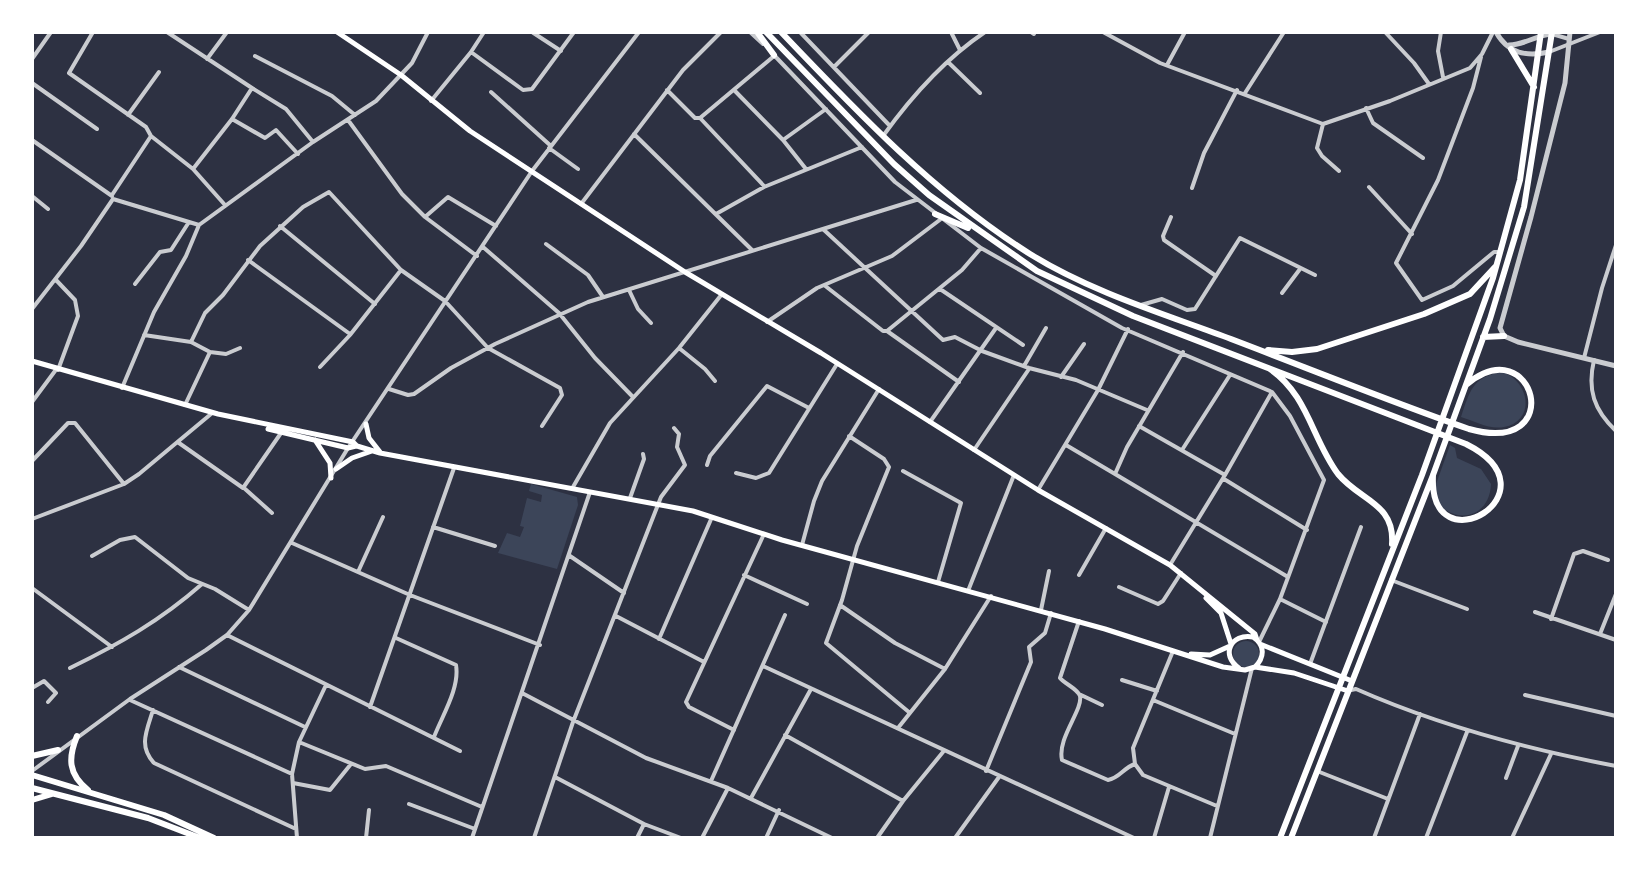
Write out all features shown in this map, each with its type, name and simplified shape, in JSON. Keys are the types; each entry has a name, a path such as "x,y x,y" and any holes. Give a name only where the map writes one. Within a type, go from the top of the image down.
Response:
{"main road":[{"path":"337,32 401,75 470,131 685,272 1038,490 1170,565 1255,634 1262,657 1254,668"},
{"path":"757,32 774,55"},
{"path":"766,32 894,164 929,195 1037,271 1133,316 1466,444 1482,453 1498,473 1500,488 1490,510 1474,519 1463,520 1451,517 1439,508 1433,497 1433,475"},
{"path":"781,32 930,180 1031,254 1077,278 1469,429 1487,434 1507,434 1525,422 1533,403 1531,393 1525,383 1505,370 1481,373 1466,385"},
{"path":"1291,838 1352,690 1352,681 1483,337 1524,207 1552,33"},
{"path":"1280,838 1480,318 1520,180 1540,34"},
{"path":"1510,47 1534,87"},
{"path":"811,79 818,71"},
{"path":"938,216 979,232"},
{"path":"1253,347 1292,352 1317,349 1424,314 1470,294 1497,265"},
{"path":"1483,337 1504,336"},
{"path":"1245,357 1253,347"},
{"path":"32,363 281,432 353,445"},
{"path":"1261,363 1293,390 1325,453 1346,483 1388,515 1392,524 1391,552"},
{"path":"56,370 158,399 380,453 590,490 712,517 802,545 1079,621 1223,667 1294,673 1352,690"},
{"path":"366,424 369,438 380,453"},
{"path":"315,439 330,463 331,478"},
{"path":"336,469 352,458 372,451"},
{"path":"1195,585 1221,613 1230,645 1230,660 1241,669"},
{"path":"1182,654 1210,655 1243,636 1352,681"},
{"path":"77,736 71,764 74,775 90,792"},
{"path":"32,756 58,750"},
{"path":"32,773 164,815 214,838"},
{"path":"32,788 148,818 200,838"},
{"path":"32,800 55,793"}],"street":[{"path":"32,59 51,32"},
{"path":"93,32 69,73 146,127 151,136 193,169 225,206"},
{"path":"167,32 286,109 313,142"},
{"path":"175,37 179,32"},
{"path":"207,59 227,32"},
{"path":"122,388 154,312 186,256 199,225 313,142 376,101 412,63 428,32"},
{"path":"431,101 484,32"},
{"path":"532,32 561,51"},
{"path":"471,52 528,91 574,32"},
{"path":"32,773 77,736 227,635 249,610 336,469 532,171 639,32"},
{"path":"581,204 667,90 721,32"},
{"path":"750,32 895,182 981,248 1128,329 1272,392 1290,416 1323,474 1324,486 1280,599 1259,642"},
{"path":"800,32 890,126"},
{"path":"834,68 869,32"},
{"path":"951,32 960,50"},
{"path":"883,136 948,62 985,32"},
{"path":"1167,65 1185,32"},
{"path":"1245,93 1284,32"},
{"path":"1385,32 1429,84"},
{"path":"1441,32 1438,51 1444,78"},
{"path":"1106,33 1167,65 1323,124 1470,68 1495,32 1510,47 1529,55 1549,52 1571,39 1600,32"},
{"path":"1510,47 1523,44 1540,34 1552,33 1571,39"},
{"path":"1571,39 1565,83 1500,332 1525,345 1616,366"},
{"path":"1482,54 1473,88 1441,172 1396,263 1422,300 1453,286 1494,252 1501,253"},
{"path":"700,118 774,55"},
{"path":"255,56 332,96 355,115"},
{"path":"948,62 980,93"},
{"path":"128,115 159,72"},
{"path":"32,83 97,129"},
{"path":"193,169 252,88"},
{"path":"667,90 695,118 700,118 764,187"},
{"path":"735,90 806,169"},
{"path":"1192,188 1200,162 1237,90"},
{"path":"491,92 578,169"},
{"path":"1366,108 1373,123 1423,158"},
{"path":"783,140 826,109"},
{"path":"232,119 265,138 276,129 298,154"},
{"path":"348,120 387,175 425,217 477,256"},
{"path":"1323,124 1317,148 1339,171"},
{"path":"634,134 753,251"},
{"path":"32,309 112,197 151,136"},
{"path":"32,140 112,197 199,225"},
{"path":"716,214 764,187 862,147"},
{"path":"1369,187 1412,234"},
{"path":"191,342 205,313 223,295 248,260 280,226 303,207 329,192 401,270 445,301 488,348 560,388 562,395 542,426"},
{"path":"32,196 48,209"},
{"path":"425,217 448,197 496,226"},
{"path":"389,389 414,394 441,374 488,348 559,313 603,297 916,200"},
{"path":"767,322 824,285 892,256 938,216"},
{"path":"1171,217 1164,240 1216,276"},
{"path":"135,284 161,251 171,250 189,222"},
{"path":"280,226 375,304"},
{"path":"823,230 943,340 955,337 982,351 1147,410"},
{"path":"1141,305 1162,299 1191,311 1199,305 1240,238 1315,275"},
{"path":"546,244 588,275 603,297"},
{"path":"1584,358 1616,245"},
{"path":"483,247 559,313 595,358 633,397"},
{"path":"887,331 962,270 981,248"},
{"path":"248,260 350,335"},
{"path":"1282,293 1301,268"},
{"path":"320,367 350,335 401,270"},
{"path":"32,402 56,370 78,316 75,300 55,279"},
{"path":"824,285 883,331 959,382"},
{"path":"940,289 1023,345"},
{"path":"629,290 638,309 651,323"},
{"path":"573,487 600,437 722,294"},
{"path":"930,422 996,328"},
{"path":"974,450 1027,367 1046,328"},
{"path":"1038,490 1098,390 1128,329"},
{"path":"144,335 191,342 210,352 226,354 240,348"},
{"path":"1061,377 1084,344"},
{"path":"679,348 715,381"},
{"path":"185,405 210,352"},
{"path":"1115,474 1147,410 1183,352"},
{"path":"1594,360 1590,384 1593,399 1616,431"},
{"path":"736,473 756,478 769,473 837,364"},
{"path":"1182,450 1231,374"},
{"path":"707,465 710,456 765,386 809,408"},
{"path":"802,545 817,491 879,389"},
{"path":"1170,565 1272,392"},
{"path":"32,519 124,484 179,443 211,414"},
{"path":"32,461 68,423 75,423 124,484"},
{"path":"1139,426 1307,530"},
{"path":"535,838 573,722 662,493 686,464 677,447 679,434 674,428"},
{"path":"243,488 281,432"},
{"path":"849,436 884,459 889,467 857,546 826,644 910,713"},
{"path":"179,443 243,488 272,513"},
{"path":"1066,445 1288,577"},
{"path":"630,498 643,454"},
{"path":"370,707 455,466"},
{"path":"903,471 961,503 937,583"},
{"path":"968,591 1014,475"},
{"path":"472,838 540,645 590,490"},
{"path":"358,572 383,517"},
{"path":"659,639 712,517"},
{"path":"433,527 495,546"},
{"path":"1310,664 1361,527"},
{"path":"1079,575 1106,528"},
{"path":"734,730 686,704 764,534"},
{"path":"92,556 120,540 135,537 188,578 215,589 249,610"},
{"path":"292,543 410,595 540,645"},
{"path":"1551,619 1574,554 1583,551 1608,560"},
{"path":"569,556 624,593"},
{"path":"1041,610 1049,571"},
{"path":"1119,587 1158,604 1181,573"},
{"path":"744,575 807,604"},
{"path":"1391,580 1467,609"},
{"path":"70,668 169,613 202,584"},
{"path":"32,588 112,647"},
{"path":"1600,634 1616,594"},
{"path":"898,728 945,669 991,596"},
{"path":"1280,599 1326,622"},
{"path":"840,605 902,647 945,669"},
{"path":"1535,612 1616,640"},
{"path":"986,771 1031,662 1029,647 1045,633 1051,613"},
{"path":"711,781 785,615"},
{"path":"616,616 704,662"},
{"path":"1079,621 1060,678 1079,694 1102,705"},
{"path":"227,635 460,751"},
{"path":"395,638 456,665 455,684 434,737"},
{"path":"1173,651 1133,748 1135,764 1143,775 1217,806"},
{"path":"763,666 1134,838"},
{"path":"179,667 305,727"},
{"path":"1210,838 1254,668"},
{"path":"1122,680 1157,691"},
{"path":"32,688 47,682 56,693 48,702"},
{"path":"297,838 292,774 299,742 326,685"},
{"path":"751,798 811,689"},
{"path":"1352,690 1518,746 1616,766"},
{"path":"522,693 646,758 728,788 830,837"},
{"path":"1079,694 1064,738 1062,760 1108,780 1115,779 1124,768 1135,764"},
{"path":"1525,695 1616,716"},
{"path":"130,699 292,774"},
{"path":"1153,700 1235,734"},
{"path":"153,710 143,744 146,754 154,763 296,829"},
{"path":"1374,838 1420,714"},
{"path":"1426,838 1467,731"},
{"path":"785,735 903,801"},
{"path":"299,742 371,770 386,766 483,807"},
{"path":"1506,778 1518,746"},
{"path":"877,838 943,752"},
{"path":"1512,838 1551,754"},
{"path":"293,783 330,790 351,764"},
{"path":"1317,771 1388,799"},
{"path":"555,777 644,824 681,838"},
{"path":"956,838 999,777"},
{"path":"1154,838 1169,786"},
{"path":"702,838 728,788"},
{"path":"409,804 475,829"},
{"path":"366,838 369,810"},
{"path":"766,838 779,810"},
{"path":"637,838 644,824"}],"shaded area":[{"path":"1502,372 1519,384 1523,392 1526,401 1521,417 1499,428 1461,417 1478,382"},
{"path":"1450,445 1455,448 1457,458 1481,469 1491,484 1486,503 1466,515 1448,512 1440,506 1435,487"},
{"path":"531,484 577,497 578,505 557,569 498,553 507,533 520,537 527,498 541,502 542,495 529,491"},
{"path":"1246,641 1255,645 1259,654 1255,663 1246,667 1237,663 1233,654 1237,645"}]}
